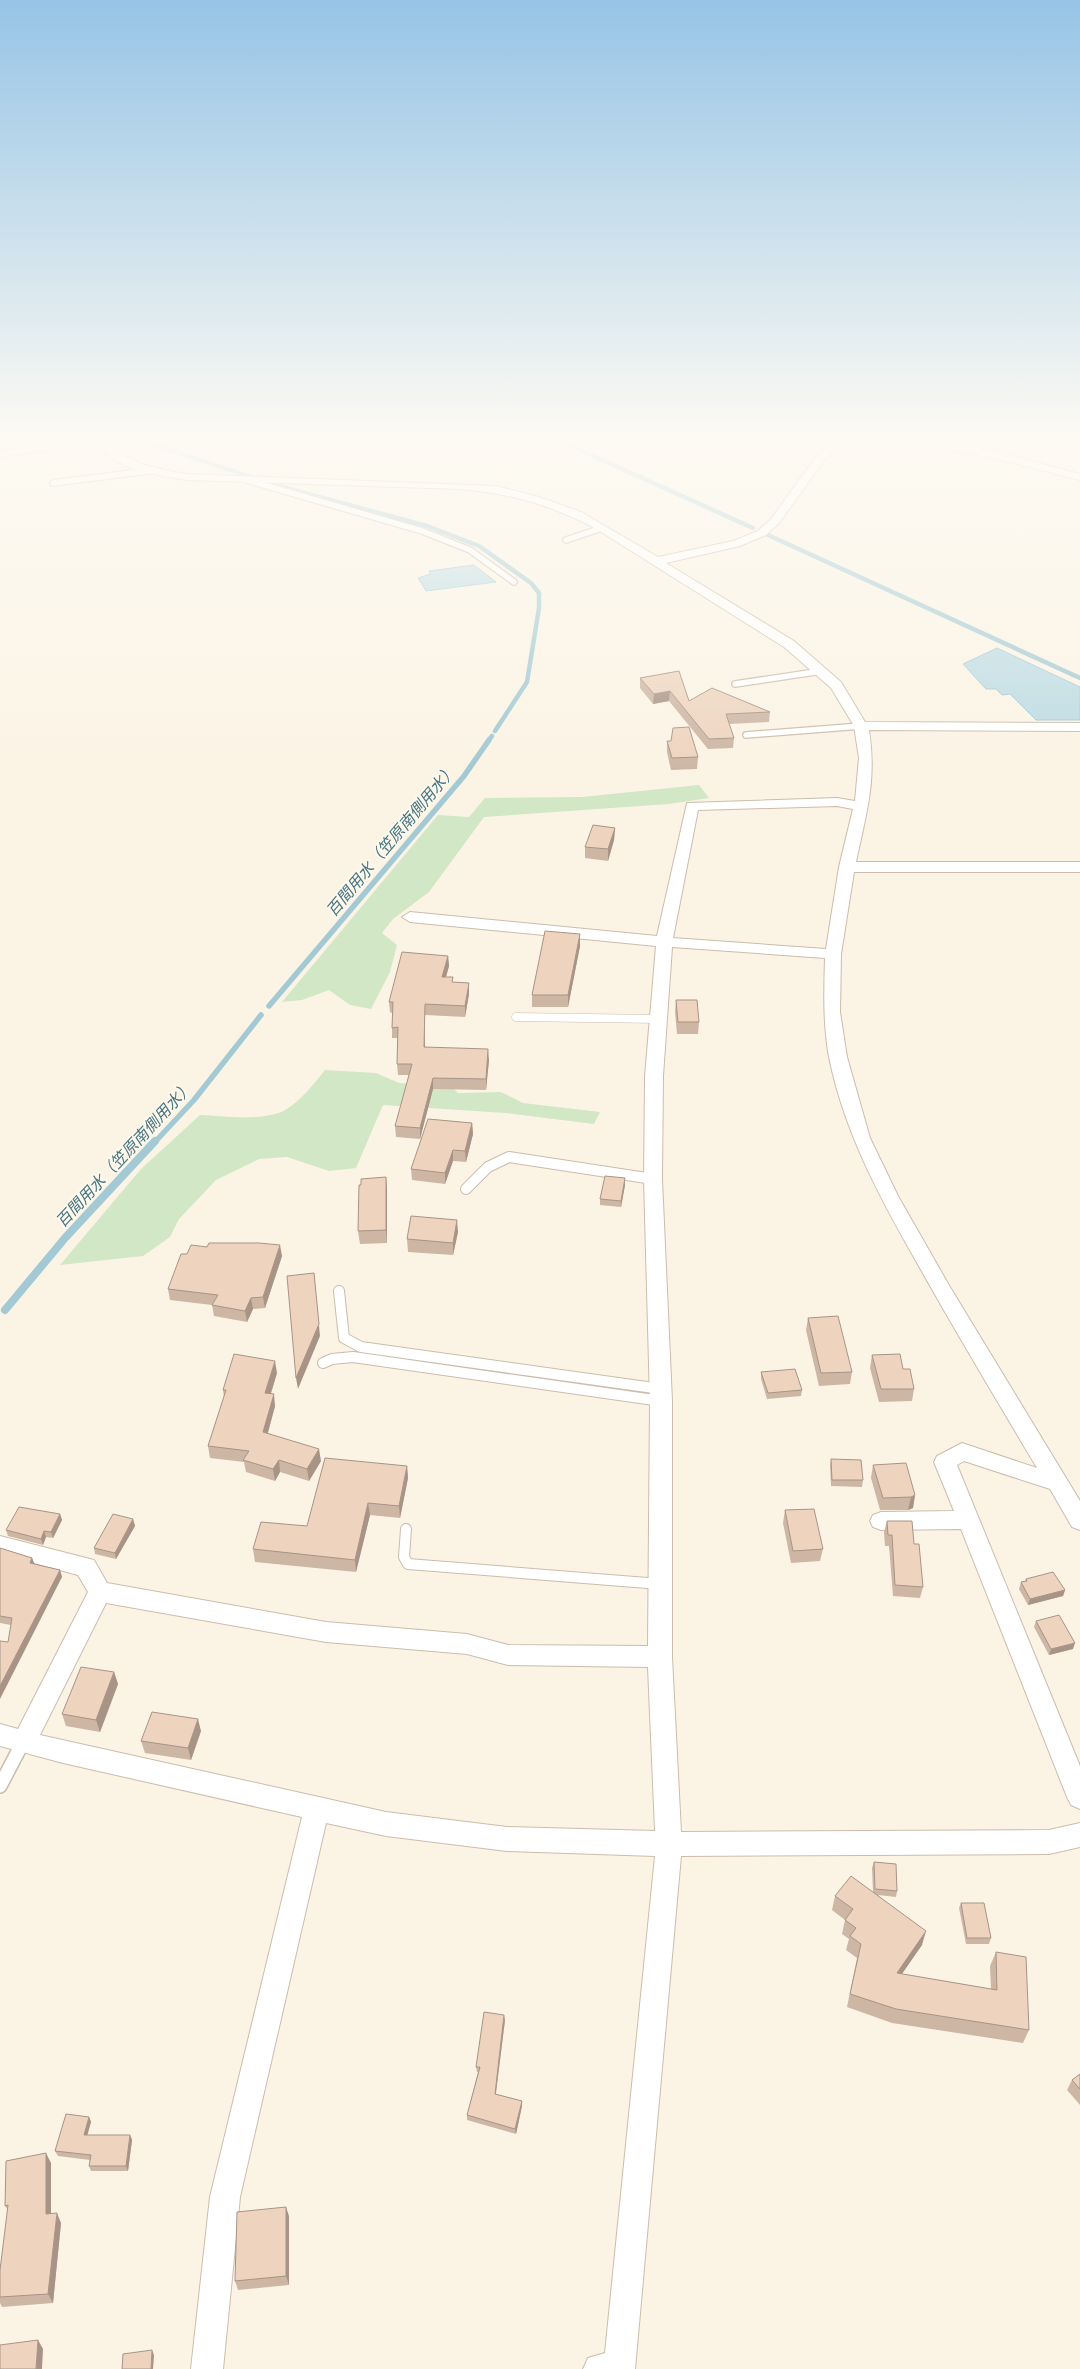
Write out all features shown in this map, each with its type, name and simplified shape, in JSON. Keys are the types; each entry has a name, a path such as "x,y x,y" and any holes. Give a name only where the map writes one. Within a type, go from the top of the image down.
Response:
{"street":[{"path":"632,547 789,644 836,685 861,726 866,758 860,806 847,867 833,954 832,1012 838,1057 861,1138 889,1196 934,1276 1080,1521"},
{"path":"656,561 724,547"},
{"path":"861,726 1080,727"},
{"path":"613,2369 669,1844 660,1656 661,1395 653,1179 654,1076 664,942 692,806 828,802 860,806"},
{"path":"847,867 1080,867"},
{"path":"410,918 664,942 833,954"},
{"path":"1057,1483 962,1452 945,1462 1080,1797"},
{"path":"880,1521 968,1520"},
{"path":"0,1545 86,1567 100,1592"},
{"path":"100,1592 326,1632 467,1644 508,1655 660,1656"},
{"path":"100,1592 12,1738 386,1824 507,1839 669,1844 1049,1842 1080,1835"},
{"path":"207,2369 226,2197 317,1808"}],"lane":[{"path":"462,547 470,550 514,582"},
{"path":"735,684 822,671"},
{"path":"746,735 861,726"},
{"path":"516,1018 658,1019"},
{"path":"466,1189 488,1167 509,1157 653,1179"},
{"path":"339,1291 344,1338 361,1347 661,1395"},
{"path":"323,1363 332,1359 353,1358 661,1395"},
{"path":"406,1529 404,1557 408,1564 660,1584"},
{"path":"0,1786 12,1738"}],"green space":[{"path":"699,785 709,798 669,804 484,817 429,892 393,919 382,933 397,945 390,972 371,1009 350,1005 329,990 302,1000 282,1002 438,815 469,817 485,798 582,797"},
{"path":"325,1070 376,1073 399,1083 450,1085 458,1093 501,1092 523,1103 600,1112 594,1124 505,1113 383,1105 356,1168 329,1171 287,1157 259,1159 216,1180 179,1219 170,1237 143,1256 60,1265 141,1169 200,1115 257,1117 279,1113 298,1101"}],"water":[{"path":"474,565 496,582 426,591 418,578 430,574 429,571"},
{"path":"997,648 1080,687 1080,720 1036,720 1010,694 1002,695 996,689 986,689 963,664"}],"building":[{"path":"679,671 689,701 712,688 770,712 726,714 734,738 709,739 670,691 654,694 640,678"},
{"path":"689,727 698,757 672,758 667,741 671,741 673,728"},
{"path":"593,825 615,828 608,849 585,847"},
{"path":"545,931 580,934 568,995 532,995"},
{"path":"402,952 448,956 442,977 453,977 452,982 469,983 465,1006 425,1004 424,1047 488,1049 486,1079 433,1078 420,1128 395,1126 412,1064 397,1064 398,1027 392,1028 393,1002 389,1002"},
{"path":"676,1000 697,1000 699,1022 678,1022"},
{"path":"428,1119 472,1123 465,1151 453,1150 445,1173 411,1169"},
{"path":"605,1176 625,1178 621,1201 600,1199"},
{"path":"386,1177 386,1230 358,1231 359,1185 361,1185 361,1179"},
{"path":"411,1216 457,1220 453,1243 407,1239"},
{"path":"209,1243 280,1245 263,1297 251,1298 245,1311 212,1305 218,1295 168,1289 181,1254 187,1254 191,1245 207,1247"},
{"path":"314,1273 319,1324 296,1378 287,1276"},
{"path":"838,1316 852,1372 821,1373 808,1318"},
{"path":"234,1354 275,1361 265,1393 274,1394 263,1432 319,1449 307,1469 279,1460 273,1469 243,1460 249,1451 208,1446 226,1390 223,1390"},
{"path":"900,1354 903,1369 910,1369 914,1389 881,1389 872,1355"},
{"path":"795,1369 802,1390 768,1393 761,1372"},
{"path":"325,1458 407,1466 399,1506 368,1503 355,1560 253,1549 261,1522 307,1526"},
{"path":"831,1459 861,1460 863,1480 832,1480"},
{"path":"906,1463 915,1495 911,1497 883,1498 873,1465"},
{"path":"19,1507 60,1514 51,1532 44,1531 41,1539 6,1530"},
{"path":"814,1509 823,1549 793,1551 785,1510"},
{"path":"113,1514 133,1519 115,1553 94,1548"},
{"path":"887,1521 912,1521 914,1544 919,1544 923,1587 895,1585 892,1535 888,1535"},
{"path":"0,1548 32,1558 30,1563 60,1570 0,1686 0,1641 8,1642 12,1618 0,1616"},
{"path":"1053,1572 1065,1590 1030,1599 1021,1582"},
{"path":"1059,1615 1075,1643 1051,1649 1036,1621"},
{"path":"81,1667 114,1672 96,1720 62,1714"},
{"path":"152,1712 198,1719 188,1748 141,1741"},
{"path":"874,1862 896,1864 897,1891 875,1889"},
{"path":"851,1876 926,1931 897,1973 997,1990 996,1952 1026,1957 1029,2030 896,2009 850,1994 861,1944 850,1936 856,1928 845,1920 853,1909 835,1896"},
{"path":"961,1903 984,1903 991,1938 967,1938"},
{"path":"484,2012 504,2015 495,2094 522,2101 515,2129 467,2115 480,2067 476,2067"},
{"path":"1080,2074 1080,2089 1072,2080"},
{"path":"66,2114 89,2117 84,2135 130,2135 126,2166 89,2166 91,2155 55,2151"},
{"path":"46,2153 46,2214 57,2213 48,2294 0,2297 0,2270 8,2205 5,2206 6,2161"},
{"path":"286,2207 286,2276 235,2281 237,2212"},
{"path":"38,2340 36,2369 0,2369 0,2345"},
{"path":"152,2350 151,2369 122,2369 123,2354"}],"waterway":[{"name":"百間用水（笠原南側用水）","path":"480,547 531,583 539,593 539,608 527,682 495,731"},
{"path":"793,547 1080,678"},
{"name":"百間用水（笠原南側用水）","path":"488,741 492,736"},
{"name":"百間用水（笠原南側用水）","path":"269,1006 464,776 489,740"},
{"name":"百間用水（笠原南側用水）","path":"154,1143 194,1100 261,1015"},
{"name":"百間用水（笠原南側用水）","path":"5,1310 65,1238 155,1141"}]}
